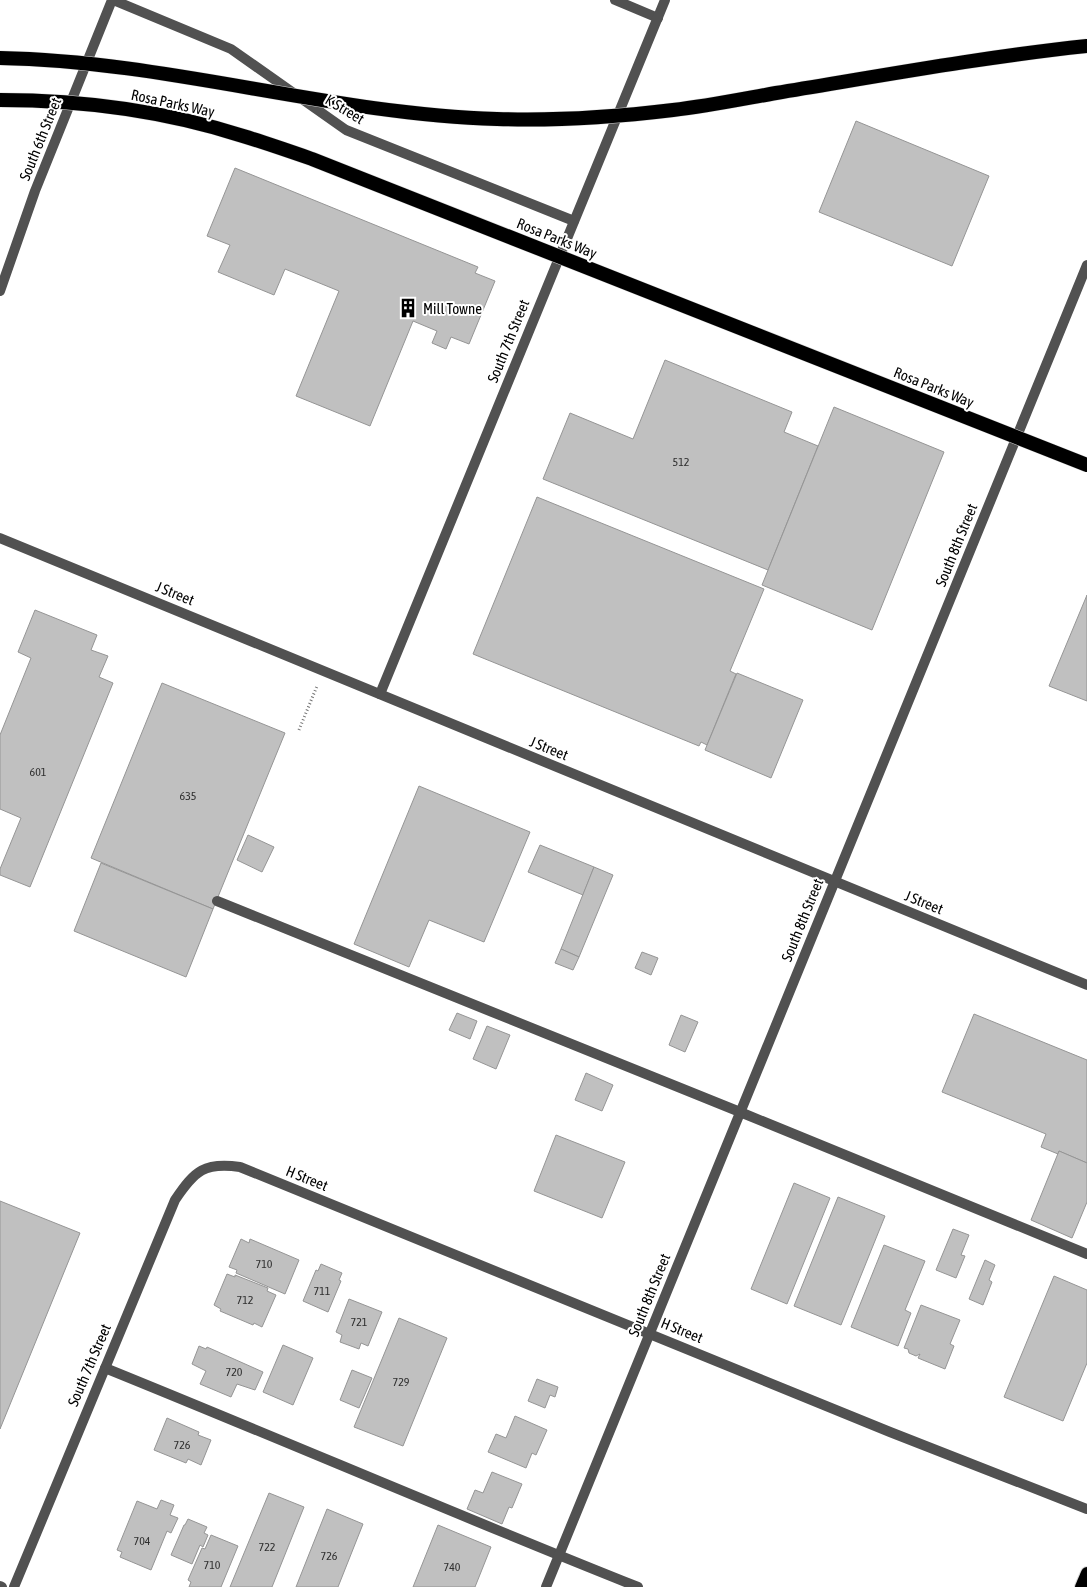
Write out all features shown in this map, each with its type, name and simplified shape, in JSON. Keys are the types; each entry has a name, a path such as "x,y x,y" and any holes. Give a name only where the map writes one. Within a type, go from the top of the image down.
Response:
{"highway":[{"name":"Rosa Parks Way","path":"0,58 45,59 118,66 351,106 430,116 500,120 592,118 673,110 1016,54 1087,46"},
{"name":"Rosa Parks Way","path":"0,100 34,100 107,106 175,118 242,135 312,159 1087,465"}],"main road":[{"path":"1081,1587 1087,1573"}],"street":[{"name":"K Street","path":"113,0 230,49 346,130 574,221"},
{"name":"South 6th Street","path":"0,291 35,191 113,0"},
{"path":"615,0 658,18"},
{"name":"South 7th Street","path":"380,694 665,0"},
{"name":"South 8th Street","path":"546,1587 1087,265"},
{"name":"J Street","path":"0,538 1087,985"},
{"path":"217,901 1087,1254"},
{"name":"H Street","path":"209,1166 221,1164 240,1167 890,1432 1087,1509"},
{"name":"South 7th Street","path":"14,1587 175,1200 184,1186 195,1175 209,1166"},
{"path":"105,1368 638,1587"}],"path":[{"path":"299,730 324,671"}],"building":[{"path":"856,121 989,176 952,266 819,212"},
{"name":"Mill Towne","path":"235,168 478,267 475,273 495,281 469,344 451,337 446,349 432,343 437,331 413,321 370,426 296,396 339,291 285,269 274,295 218,272 230,245 207,236"},
{"path":"665,360 792,412 784,432 818,446 768,570 543,479 570,413 633,439"},
{"path":"834,407 944,452 872,630 762,585"},
{"path":"537,497 764,589 730,671 736,674 707,745 701,742 699,746 473,654"},
{"path":"1087,595 1087,701 1049,686"},
{"path":"35,610 97,635 91,650 108,656 99,677 113,683 30,887 0,875 0,869 21,818 0,809 0,735 31,658 18,652"},
{"path":"737,673 803,700 771,778 705,750"},
{"path":"162,683 285,733 213,909 91,858"},
{"path":"419,786 530,832 484,942 429,920 409,967 354,944"},
{"path":"248,835 274,847 262,872 237,860"},
{"path":"540,845 594,867 583,895 528,872"},
{"path":"101,863 213,909 186,977 74,931"},
{"path":"594,867 613,875 579,957 561,949"},
{"path":"561,949 579,957 573,970 555,963"},
{"path":"642,952 658,958 651,975 635,968"},
{"path":"457,1013 477,1021 470,1039 449,1030"},
{"path":"974,1014 1087,1060 1087,1163 1059,1151 1058,1154 1041,1147 1046,1134 942,1092"},
{"path":"681,1015 698,1022 685,1052 669,1045"},
{"path":"487,1026 510,1035 496,1069 473,1059"},
{"path":"586,1073 613,1085 602,1111 575,1100"},
{"path":"556,1135 625,1162 602,1218 534,1191"},
{"path":"1059,1151 1087,1163 1087,1202 1072,1238 1031,1220"},
{"path":"794,1183 830,1198 787,1304 751,1289"},
{"path":"838,1197 885,1216 841,1325 794,1306"},
{"path":"0,1201 80,1233 0,1429"},
{"path":"953,1229 969,1235 961,1255 965,1256 956,1278 936,1270"},
{"path":"241,1239 249,1243 250,1239 299,1260 285,1294 236,1273 237,1270 229,1267"},
{"path":"884,1245 925,1261 905,1310 911,1313 898,1346 851,1327"},
{"path":"985,1260 995,1265 989,1280 992,1282 983,1305 969,1299"},
{"path":"321,1264 342,1273 339,1280 341,1281 328,1312 303,1301 316,1270 318,1271"},
{"path":"227,1274 235,1277 235,1275 268,1288 267,1291 276,1295 262,1327 220,1311 221,1309 214,1305"},
{"path":"1054,1276 1087,1290 1087,1363 1063,1421 1004,1397"},
{"path":"349,1299 382,1312 368,1346 361,1343 359,1349 340,1342 342,1335 336,1332"},
{"path":"921,1305 960,1320 950,1344 954,1346 945,1369 918,1358 920,1354 916,1356 904,1348"},
{"path":"399,1318 447,1338 403,1446 354,1427"},
{"path":"283,1345 313,1358 293,1405 263,1392"},
{"path":"199,1346 206,1349 207,1347 263,1372 255,1390 237,1384 231,1397 200,1384 206,1371 192,1364"},
{"path":"352,1370 372,1378 359,1408 340,1400"},
{"path":"537,1379 558,1387 555,1397 550,1395 545,1408 528,1401"},
{"path":"515,1416 547,1430 536,1455 532,1453 526,1468 488,1452 496,1434 506,1438"},
{"path":"167,1418 199,1432 198,1435 211,1440 201,1465 188,1459 186,1463 154,1450"},
{"path":"492,1472 522,1484 512,1508 509,1507 502,1524 467,1509 475,1490 483,1493"},
{"path":"269,1493 304,1507 272,1587 230,1587"},
{"path":"161,1500 174,1505 170,1515 178,1518 171,1533 167,1531 151,1570 120,1557 122,1552 117,1550 137,1501 157,1509"},
{"path":"327,1509 363,1524 338,1587 296,1587"},
{"path":"188,1519 207,1527 204,1533 208,1535 203,1547 200,1545 192,1564 171,1555"},
{"path":"438,1525 491,1547 475,1587 413,1587"},
{"path":"211,1535 238,1546 221,1587 189,1587 191,1582 188,1580 202,1548 205,1549"}],"place":[{"name":"Mill Towne","path":"408,308"}]}
